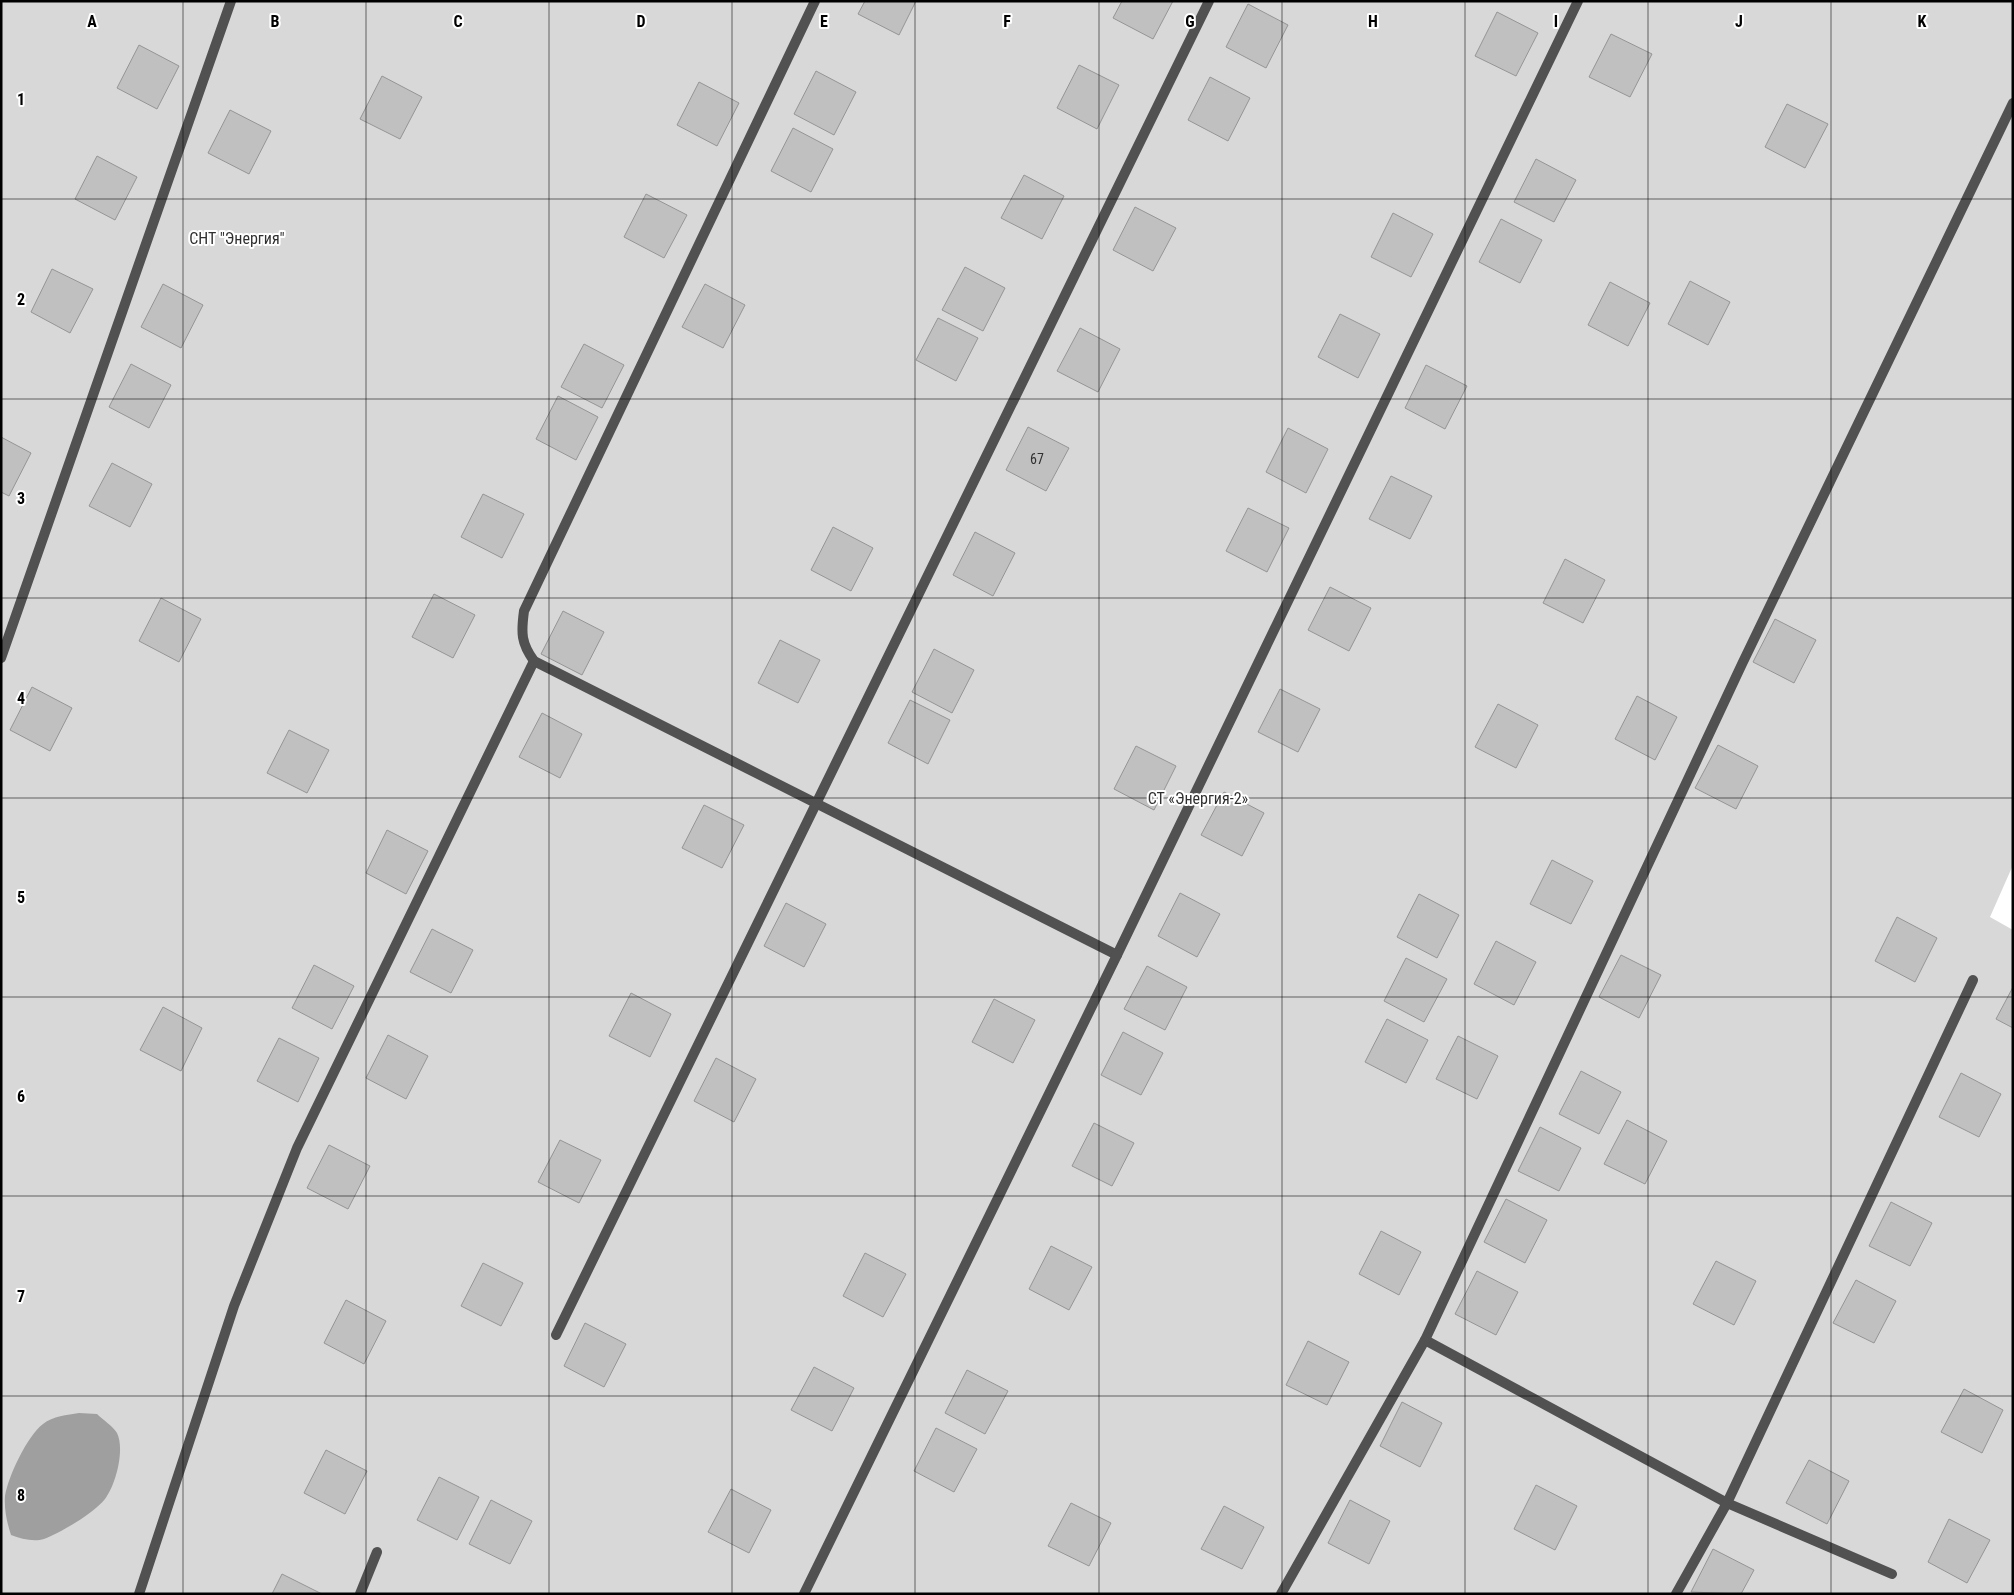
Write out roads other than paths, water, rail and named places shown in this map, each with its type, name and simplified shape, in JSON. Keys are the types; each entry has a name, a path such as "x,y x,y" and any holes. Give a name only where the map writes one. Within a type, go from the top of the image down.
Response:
{"lane":[{"path":"1,658 231,1"},
{"path":"815,1 524,611 521,629 524,647 534,661 816,805 1117,955"},
{"path":"556,1335 1209,1"},
{"path":"804,1594 1117,955 1578,1"},
{"path":"1280,1594 1425,1340 1746,656 2013,103"},
{"path":"139,1594 234,1306 297,1148 534,661"},
{"path":"1676,1594 1727,1503 1974,980"},
{"path":"1425,1340 1727,1503 1892,1574"},
{"path":"360,1594 377,1552"}],"park label":[{"name":"СНТ \"Энергия\"","path":"237,238"},
{"name":"СТ «Энергия-2»","path":"1198,798"}]}
